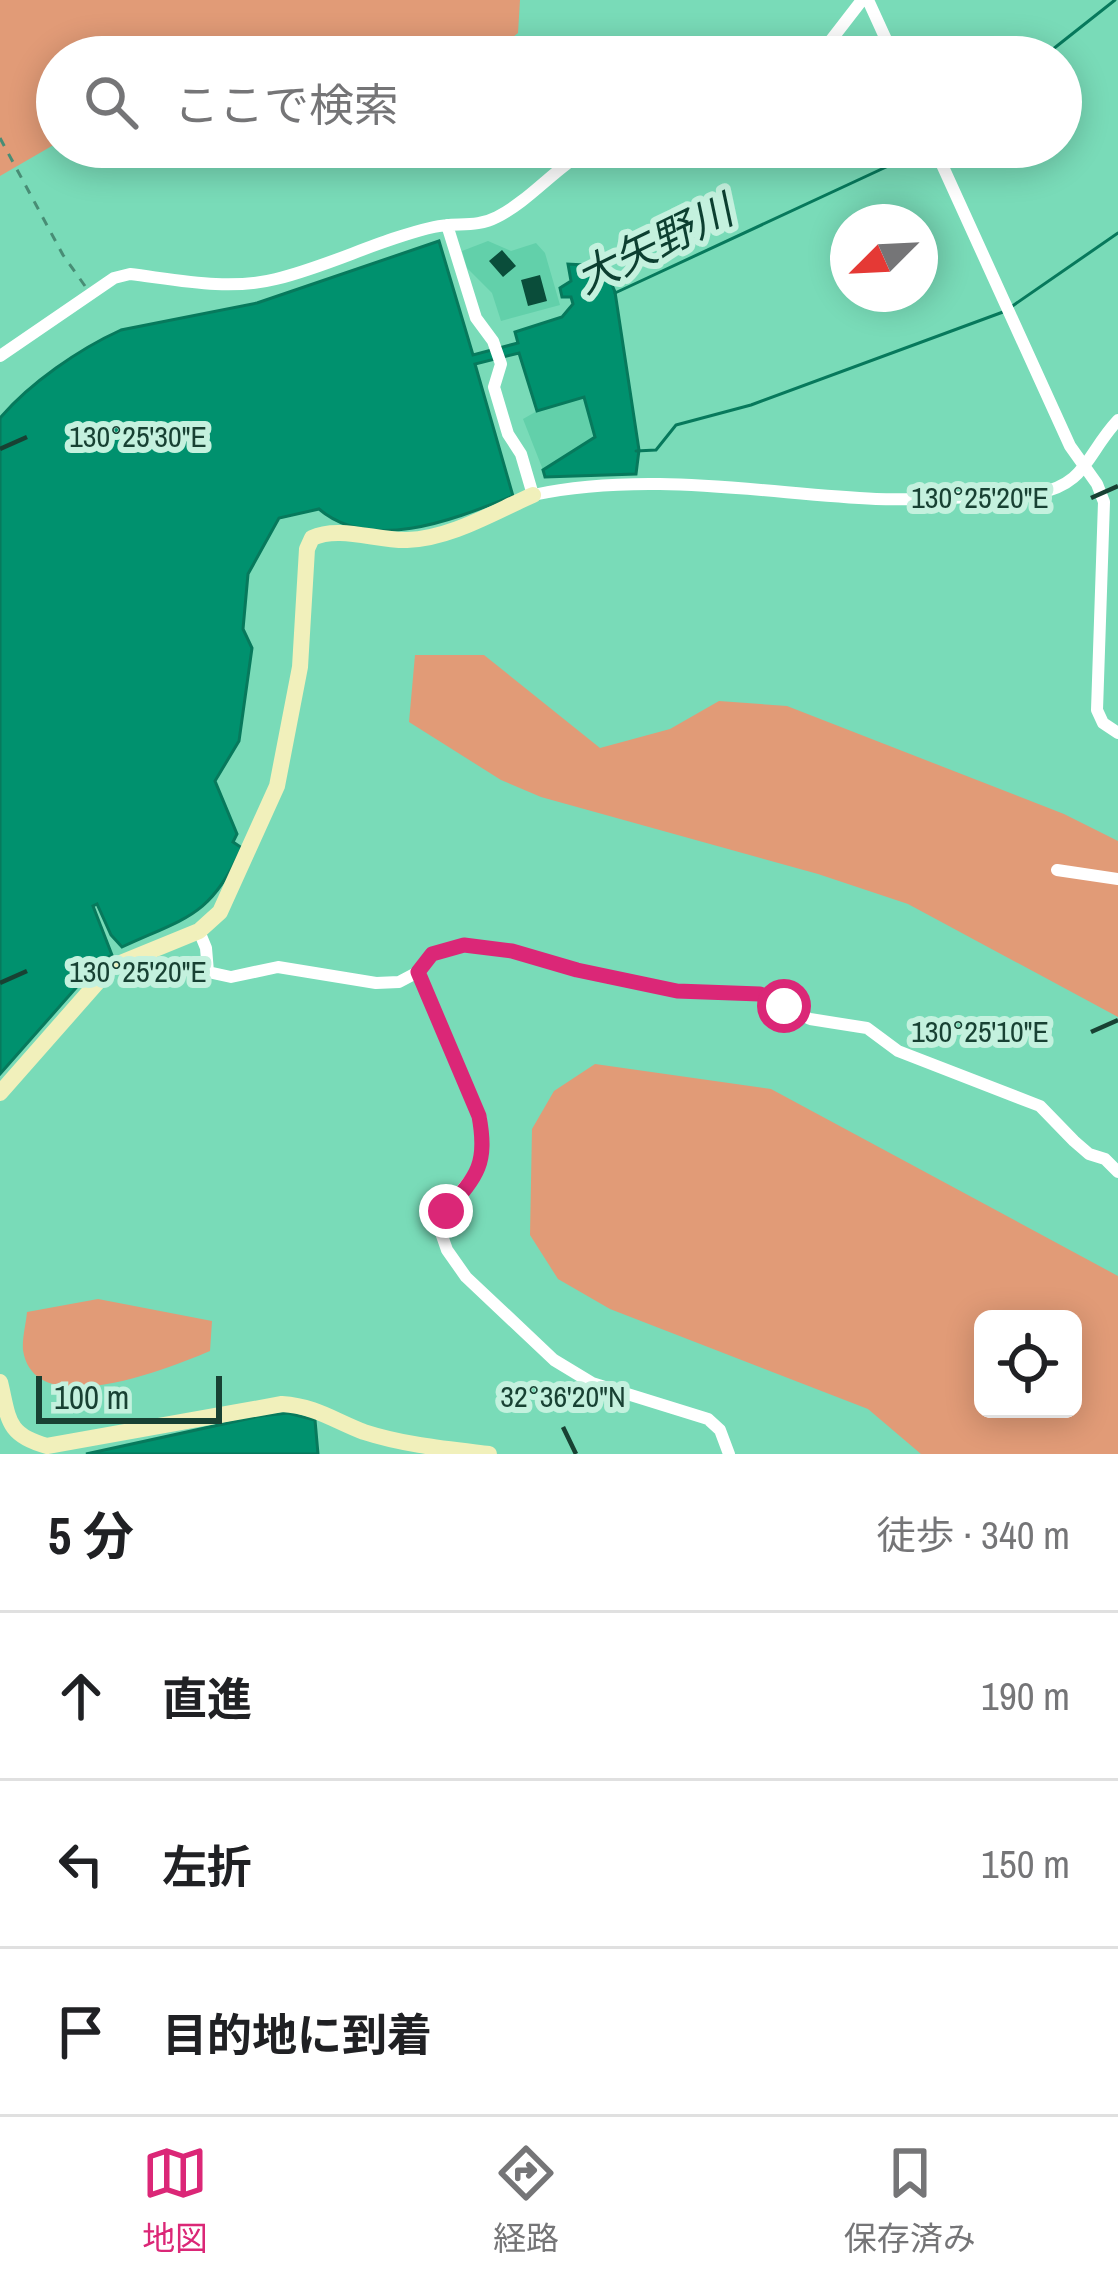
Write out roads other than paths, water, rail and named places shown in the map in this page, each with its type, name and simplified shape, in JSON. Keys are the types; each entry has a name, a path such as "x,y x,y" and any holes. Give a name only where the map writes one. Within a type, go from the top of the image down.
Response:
{"street":[{"path":"835,36 865,0 883,36"},
{"path":"0,356 90,292 130,274 227,285 274,279 448,225 472,226 491,220 557,168"},
{"path":"943,168 1070,446 1104,502 1097,710 1102,723 1118,733"},
{"path":"448,225 476,317 497,354 494,387 533,495"},
{"path":"0,1093 111,967 199,931 220,912 277,786 300,667 307,549 312,538 326,533 408,540 441,534 533,495 568,487 653,482 882,499 1035,494 1060,490 1084,467 1118,420"},
{"path":"1057,870 1118,879"},
{"path":"199,931 210,974 231,976 278,967 376,983 399,982 418,972 432,954 464,945 512,951 589,974 677,991 760,994 810,1019 868,1028 898,1051 1040,1106 1089,1154 1105,1159 1118,1172"},
{"path":"418,972 479,1116 484,1141 482,1163 439,1227 447,1250 466,1277 554,1360 592,1383 708,1418 720,1430 729,1454"},
{"path":"0,1382 9,1422 17,1435 47,1446 282,1405 317,1408 362,1431 412,1444 489,1454"}],"waterway":[{"name":"大矢野川","path":"1070,36 1115,0"},
{"name":"大矢野川","path":"615,293 884,168"},
{"path":"1011,307 1118,233"},
{"path":"636,451 656,450 676,425 751,405 1003,312"}]}
